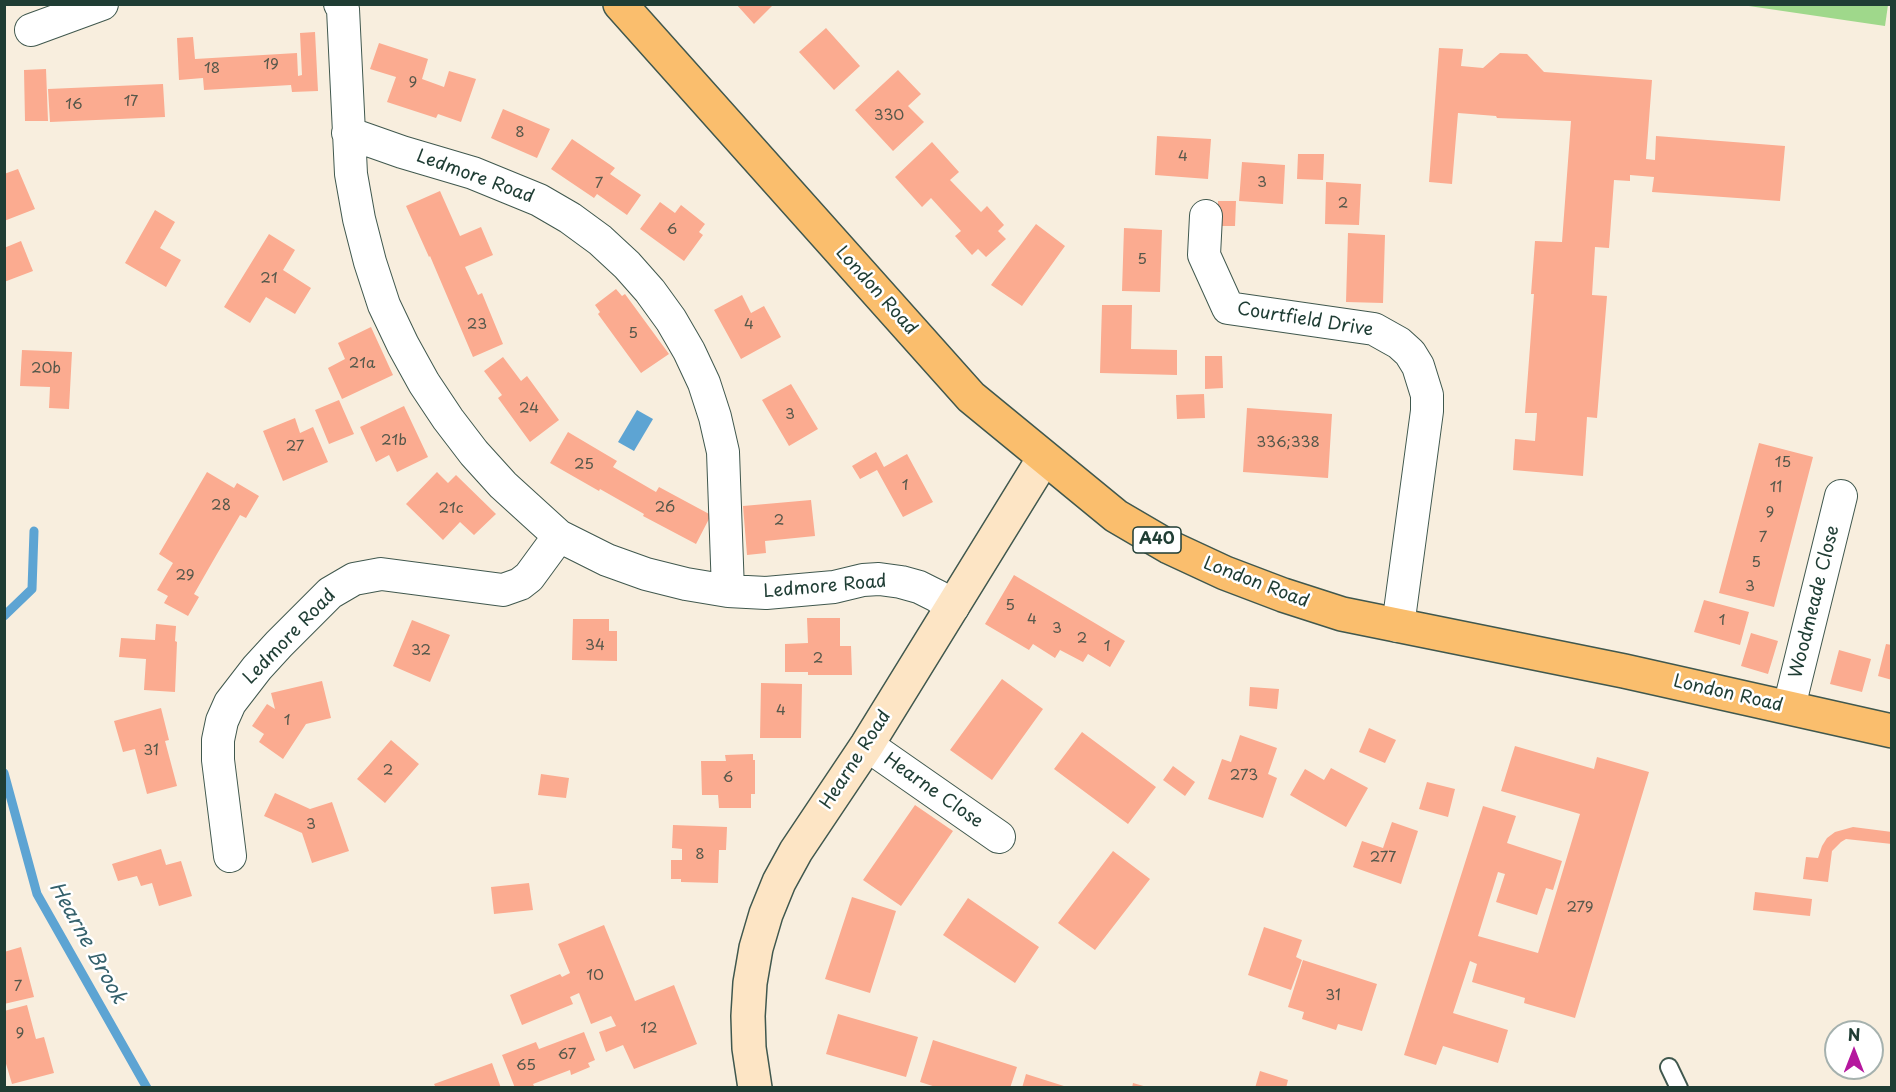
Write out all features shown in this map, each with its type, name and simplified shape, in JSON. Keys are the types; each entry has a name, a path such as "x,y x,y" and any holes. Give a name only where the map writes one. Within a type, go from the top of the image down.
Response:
{"highway":[{"name":"London Road","path":"620,4 971,397 1116,516 1169,547 1283,596 1342,614 1624,671 1892,731"}],"street":[{"path":"32,30 102,4"},
{"name":"Ledmore Road","path":"340,4 343,9 348,133 353,185 367,251 384,304 403,345 448,420 474,453 504,485 559,536 607,560 646,574 728,591 766,593 834,587 863,580 879,579 919,587 953,607"},
{"name":"Ledmore Road","path":"348,133 473,173 539,200 570,218 600,240 650,291 671,320 689,351 704,383 715,417 723,452 728,591"},
{"name":"Courtfield Drive","path":"1206,216 1204,255 1228,308 1374,329 1399,343 1410,353 1418,366 1427,395 1427,411 1398,626"},
{"name":"Hearne Road","path":"756,1088 749,1048 750,983 756,948 779,882 796,851 867,745 1044,458"},
{"name":"Woodmeade Close","path":"1790,707 1841,496"},
{"name":"Ledmore Road","path":"231,855 218,760 218,740 222,721 230,703 256,668 330,593 354,579 381,574 503,590 529,578 559,536"},
{"name":"Hearne Close","path":"867,745 999,837"}],"lane":[{"path":"1669,1067 1679,1088"}],"green space":[{"path":"1742,5 1888,5 1885,26"}],"water":[{"path":"637,410 653,419 634,451 618,442"}],"building":[{"path":"736,4 774,4 754,24"},
{"path":"826,28 860,66 834,90 799,52"},
{"path":"315,32 318,91 292,92 291,85 204,90 203,78 179,80 177,38 193,37 195,59 297,53 298,76 302,75 300,33"},
{"path":"379,43 428,59 422,79 444,87 449,71 476,79 461,122 438,114 436,118 387,102 396,77 370,69"},
{"path":"1439,48 1463,49 1461,66 1483,68 1500,53 1527,54 1544,72 1652,80 1646,159 1655,160 1656,136 1785,146 1780,201 1652,192 1654,177 1630,175 1630,181 1614,180 1609,248 1595,247 1592,295 1607,296 1597,418 1587,417 1583,476 1513,470 1515,439 1535,441 1537,413 1525,413 1534,294 1531,294 1535,241 1562,242 1571,121 1497,118 1496,116 1458,113 1452,184 1429,182"},
{"path":"46,69 48,121 25,121 24,70"},
{"path":"898,70 921,94 908,106 924,122 893,151 855,110"},
{"path":"163,84 165,117 50,122 48,89"},
{"path":"503,109 550,129 537,158 491,138"},
{"path":"1157,136 1211,139 1208,179 1155,175"},
{"path":"572,139 615,168 610,174 641,195 627,215 597,194 594,198 551,169"},
{"path":"932,142 959,172 950,180 981,212 987,206 1004,225 998,231 1006,239 986,257 978,249 972,255 955,236 961,231 931,198 922,207 895,177"},
{"path":"1298,154 1324,154 1323,180 1297,179"},
{"path":"1242,162 1285,165 1283,204 1239,201"},
{"path":"18,169 35,209 4,221 4,174"},
{"path":"1326,182 1361,184 1359,225 1325,224"},
{"path":"440,191 460,236 481,227 493,255 465,267 478,295 482,293 503,344 473,357 406,206"},
{"path":"1218,201 1236,201 1235,226 1218,226"},
{"path":"660,202 675,213 681,205 705,224 699,232 703,235 684,261 640,229"},
{"path":"155,210 175,222 160,248 181,260 166,287 125,263"},
{"path":"1036,224 1065,246 1022,306 991,285"},
{"path":"1124,228 1162,230 1160,292 1122,291"},
{"path":"1348,233 1385,235 1383,303 1346,302"},
{"path":"269,234 295,250 283,270 311,288 295,314 266,297 250,323 224,307"},
{"path":"21,241 33,271 4,282 4,248"},
{"path":"616,289 622,296 625,294 669,354 641,373 598,314 600,312 595,305"},
{"path":"742,295 751,313 764,306 781,337 741,359 714,310"},
{"path":"1102,305 1132,305 1131,349 1177,350 1177,375 1100,373"},
{"path":"371,327 393,375 342,399 328,368 345,359 338,343"},
{"path":"22,350 72,352 69,409 49,408 50,387 20,386"},
{"path":"1205,356 1222,356 1223,388 1205,389"},
{"path":"503,357 521,381 527,376 559,420 530,442 498,398 502,395 484,371"},
{"path":"791,384 818,429 789,446 762,400"},
{"path":"1204,394 1205,418 1177,419 1176,395"},
{"path":"339,400 354,434 329,444 315,410"},
{"path":"404,406 428,457 397,472 389,455 376,462 360,427"},
{"path":"1247,408 1332,414 1328,478 1243,472"},
{"path":"295,418 300,433 313,427 328,462 283,481 263,431"},
{"path":"568,432 617,461 613,467 656,492 659,487 711,515 696,544 550,463"},
{"path":"1759,443 1813,457 1774,607 1719,593"},
{"path":"876,452 884,467 907,454 933,502 903,517 877,470 860,479 852,466"},
{"path":"207,472 234,488 237,483 259,496 246,518 240,515 194,594 199,597 188,616 164,603 168,596 157,590 173,563 159,554"},
{"path":"437,472 448,483 456,475 496,514 474,535 460,522 443,540 406,504"},
{"path":"811,500 815,536 765,541 766,553 747,555 743,506"},
{"path":"1014,575 1125,641 1110,667 1088,654 1083,662 1060,650 1055,658 1033,644 1029,650 985,624"},
{"path":"1704,600 1749,612 1740,645 1694,632"},
{"path":"807,618 840,618 840,646 851,646 852,675 808,675 808,672 785,672 785,644 808,643"},
{"path":"573,619 609,619 609,631 617,631 617,661 572,660"},
{"path":"412,620 450,635 430,682 393,666"},
{"path":"156,624 176,626 175,692 144,690 146,659 119,657 121,638 155,640"},
{"path":"1751,633 1778,641 1768,674 1741,666"},
{"path":"1886,644 1892,645 1892,680 1878,676"},
{"path":"1839,650 1871,659 1862,692 1830,684"},
{"path":"1002,679 1043,709 992,780 950,750"},
{"path":"322,681 331,718 306,724 283,759 259,742 264,734 252,726 267,704 275,709 271,693"},
{"path":"761,683 802,684 801,738 760,738"},
{"path":"1250,687 1279,689 1277,709 1249,706"},
{"path":"161,708 169,740 165,741 177,786 147,794 135,749 123,752 114,721"},
{"path":"1369,728 1396,740 1385,763 1359,752"},
{"path":"1082,732 1156,787 1128,824 1054,769"},
{"path":"1240,735 1277,748 1268,774 1277,778 1263,818 1208,799 1222,759 1231,762"},
{"path":"391,740 419,764 385,803 357,779"},
{"path":"1515,746 1594,769 1597,757 1649,772 1575,1018 1524,1003 1525,998 1472,982 1477,964 1470,961 1453,1013 1508,1030 1498,1063 1443,1046 1436,1065 1404,1055 1483,806 1516,816 1507,843 1562,861 1553,890 1546,888 1537,915 1496,902 1505,874 1498,872 1478,936 1538,953 1580,814 1501,791"},
{"path":"753,754 755,794 751,794 751,808 719,808 718,795 702,795 701,761 726,761 725,755"},
{"path":"1173,766 1195,782 1185,796 1163,780"},
{"path":"1331,768 1368,788 1346,827 1290,795 1305,769 1324,780"},
{"path":"541,774 569,778 566,798 538,795"},
{"path":"1427,782 1455,789 1448,817 1419,809"},
{"path":"275,793 310,809 332,802 349,851 312,863 302,833 264,816"},
{"path":"915,805 953,831 901,906 863,880"},
{"path":"1392,822 1418,831 1401,884 1353,867 1362,841 1383,848"},
{"path":"673,825 727,827 726,850 719,850 718,883 681,882 681,879 671,879 671,860 682,860 682,849 672,848"},
{"path":"1853,827 1892,832 1892,844 1846,839 1832,851 1828,882 1803,879 1806,857 1818,858 1827,838 1835,832"},
{"path":"161,849 166,865 181,861 192,896 159,906 152,883 141,886 137,876 118,881 112,864"},
{"path":"1113,851 1150,879 1095,950 1058,923"},
{"path":"529,883 533,910 494,914 491,887"},
{"path":"1755,892 1812,899 1810,916 1753,910"},
{"path":"852,897 896,911 870,993 825,979"},
{"path":"968,898 1039,947 1015,983 943,935"},
{"path":"604,925 635,1001 674,985 697,1044 634,1069 623,1045 606,1052 599,1032 616,1026 611,1016 591,1024 579,993 570,997 573,1004 522,1025 510,995 560,974 562,977 570,973 558,944"},
{"path":"1264,927 1302,940 1296,957 1302,960 1291,990 1248,975"},
{"path":"21,947 34,997 4,1004 4,952"},
{"path":"1303,960 1377,984 1362,1031 1338,1024 1336,1030 1302,1019 1304,1012 1288,1007"},
{"path":"27,1005 36,1039 44,1037 54,1073 12,1084 4,1057 4,1011"},
{"path":"838,1014 918,1037 906,1077 826,1054"},
{"path":"584,1032 595,1060 588,1063 590,1067 571,1075 570,1070 533,1084 535,1088 515,1088 502,1055 536,1042 539,1049"},
{"path":"933,1040 1017,1067 1010,1088 939,1088 920,1082"},
{"path":"492,1063 501,1088 436,1088 434,1084"},
{"path":"1260,1071 1288,1080 1286,1088 1255,1088"},
{"path":"1026,1074 1067,1087 1022,1088"},
{"path":"1133,1083 1147,1087 1147,1088 1132,1088"}],"waterway":[{"name":"Hearne Brook","path":"4,616 32,589 34,531"},
{"name":"Hearne Brook","path":"4,773 37,894 147,1088"}]}
